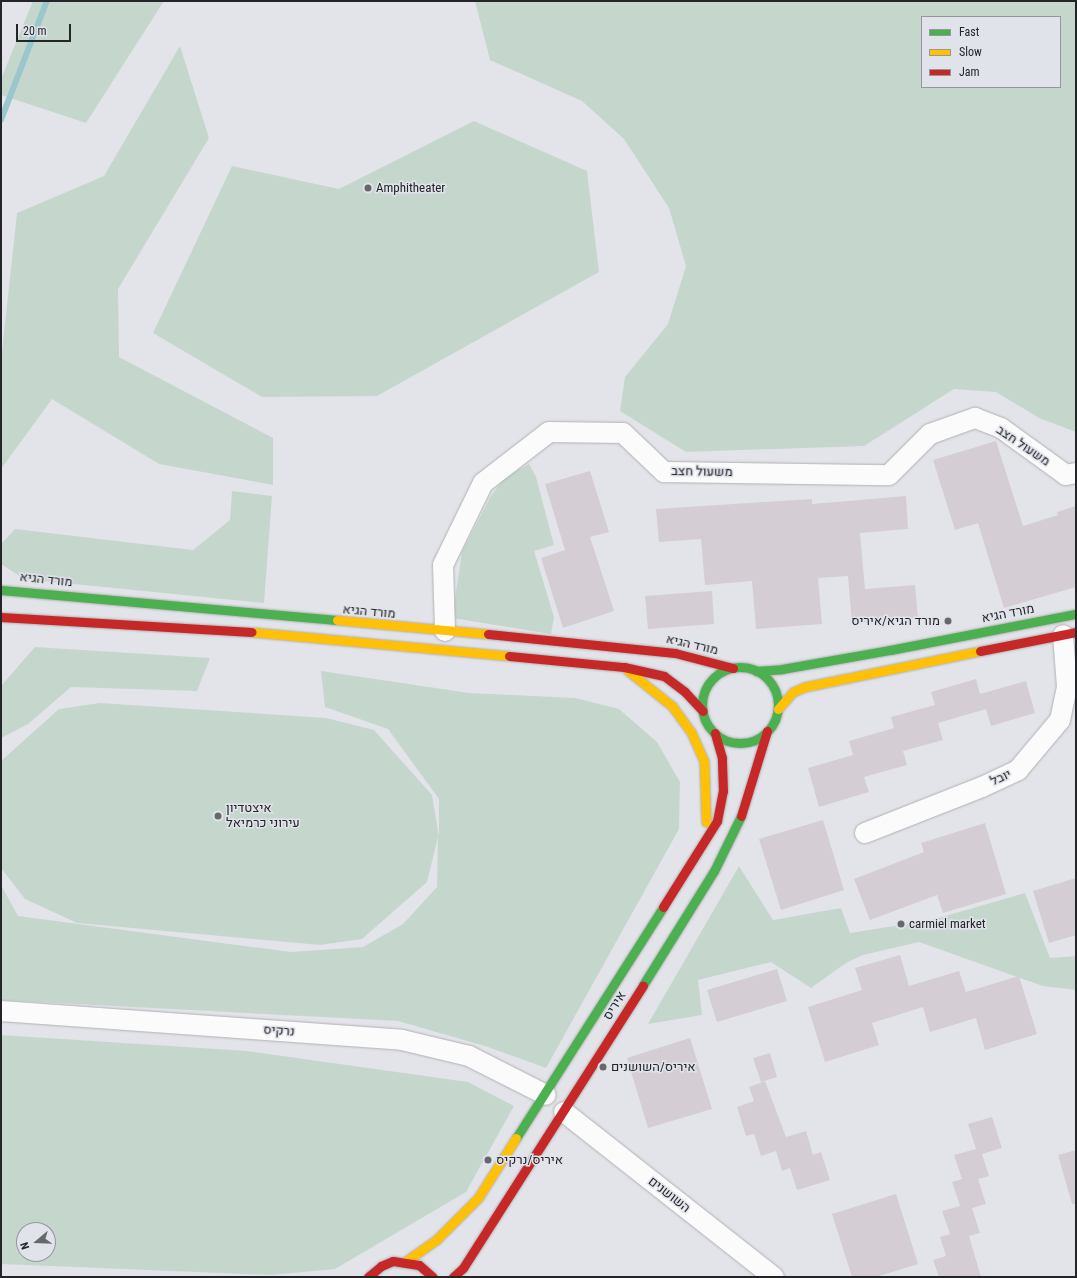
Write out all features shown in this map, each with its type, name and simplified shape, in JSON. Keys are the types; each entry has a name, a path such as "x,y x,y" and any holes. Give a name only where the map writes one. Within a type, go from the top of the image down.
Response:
{"street":[{"name":"משעול חצב","path":"445,631 443,565 483,483 549,432 623,432 664,472 889,475 930,434 976,418 1001,428 1066,475 1076,473"},
{"path":"1,584 12,590"},
{"name":"מורד הגיא","path":"1,590 624,646 675,653 733,668"},
{"name":"מורד הגיא","path":"756,671 782,669 882,652 1076,614"},
{"path":"1,617 278,633 624,667 664,676 685,692 703,711"},
{"path":"778,709 793,692 804,687 1069,633"},
{"name":"יובל","path":"865,833 982,787 1018,770 1060,720 1068,686 1069,633"},
{"path":"740,666 756,671 773,685 778,698 778,709 774,722 768,732 747,742 735,743 715,733 707,723 703,711 703,698 708,685 716,675 740,666"},
{"path":"624,667 672,706 691,732 704,761 706,785 703,845"},
{"name":"איריס","path":"453,1277 462,1273 714,871 742,813 768,732"},
{"name":"איריס","path":"406,1261 436,1240 478,1198 546,1095 703,845 717,821 723,791 722,758 715,733"},
{"name":"נרקיס","path":"1,1010 402,1040 469,1056 546,1095"},
{"name":"השושנים","path":"564,1112 774,1277"},
{"path":"368,1277 380,1266 393,1261 406,1261 419,1265 433,1277"}],"green space":[{"path":"33,1 164,1 86,123 1,95 1,79"},
{"path":"475,1 1076,1 1076,432 1039,418 996,392 954,389 864,446 686,452 620,411 625,377 668,324 686,266 669,208 624,139 582,101 490,60"},
{"path":"180,46 209,138 118,289 119,357 273,438 273,485 159,464 52,399 1,469 1,361 17,213 104,176"},
{"path":"474,121 587,171 599,272 377,396 262,397 153,333 232,166 339,189"},
{"path":"529,464 536,477 554,545 534,551 554,617 551,634 452,618 462,552 491,496 505,477"},
{"path":"232,491 272,496 264,603 24,579 1,564 1,544 15,529 193,550 230,520"},
{"path":"35,647 210,658 197,691 71,687 28,724 1,738 1,686"},
{"path":"321,671 469,693 575,698 619,709 657,742 680,782 679,829 546,1068 488,1047 398,1021 1,1000 1,885 18,916 291,952 363,947 403,924 437,887 438,837 427,882 362,939 320,945 77,923 25,899 1,868 1,761 59,709 100,703 326,718 374,730 432,795 439,837 439,799 388,729 325,707"},
{"path":"739,866 773,920 841,908 850,933 932,920 1025,893 1050,958 1076,956 1076,990 1043,986 919,942 863,955 846,963 811,988 771,962 698,980 702,1015 648,1024"},
{"path":"1,1035 247,1051 468,1082 514,1106 466,1192 335,1269 271,1275 1,1264"}],"building":[{"path":"996,441 1023,526 1058,515 1057,512 1076,506 1076,587 1004,608 978,523 955,530 933,460"},
{"path":"590,471 609,532 590,537 614,611 563,628 541,558 565,550 545,484"},
{"path":"906,496 908,529 860,533 865,589 915,585 918,618 852,623 848,576 818,578 822,624 756,629 752,581 705,585 701,539 659,542 656,509 812,499 812,504"},
{"path":"712,591 714,624 648,629 645,596"},
{"path":"976,679 980,694 1026,681 1035,713 991,726 986,709 938,723 943,740 903,751 907,765 864,777 869,792 819,807 808,768 853,755 849,741 894,728 891,717 935,705 931,692"},
{"path":"823,820 844,890 781,910 759,839"},
{"path":"985,823 1006,894 943,913 937,895 870,920 854,879 924,852 921,843"},
{"path":"1076,878 1076,935 1049,943 1033,891"},
{"path":"900,955 909,986 959,971 966,992 1019,976 1037,1034 985,1050 976,1018 930,1032 923,1007 872,1023 879,1045 825,1062 808,1007 862,990 855,968"},
{"path":"777,969 787,1001 717,1022 707,990"},
{"path":"690,1038 712,1109 648,1128 627,1058"},
{"path":"770,1053 777,1077 761,1082 753,1058"},
{"path":"765,1081 786,1137 806,1131 813,1155 821,1152 830,1180 797,1190 790,1168 782,1171 776,1151 761,1156 754,1134 746,1136 737,1107 754,1101 749,1087"},
{"path":"992,1117 1002,1148 982,1154 989,1176 978,1179 986,1204 972,1208 980,1233 969,1236 981,1277 939,1277 933,1260 946,1256 940,1237 950,1234 942,1211 960,1206 952,1182 962,1179 954,1155 976,1149 968,1124"},
{"path":"1076,1150 1076,1204 1072,1204 1058,1155"},
{"path":"896,1194 918,1264 876,1277 852,1277 832,1214"}],"waterway":[{"path":"1,120 47,1"}],"traffic: fast":[{"path":"1,590 337,620"},
{"path":"756,671 782,669 890,650 1076,614"},
{"path":"740,667 754,670 767,678 775,691 778,705 775,719 767,732 754,740 740,743 726,740 713,732 705,719 702,705 705,691 713,678 726,670 740,667"},
{"path":"643,985 714,871 741,816"},
{"path":"516,1138 663,907"}],"traffic: slow":[{"path":"337,620 488,634"},
{"path":"252,632 509,656"},
{"path":"778,709 793,692 804,687 980,651"},
{"path":"627,670 672,706 691,732 704,761 706,822"},
{"path":"406,1261 436,1240 478,1198 516,1138"}],"traffic: jam":[{"path":"1,617 252,632"},
{"path":"980,651 1076,632"},
{"path":"488,634 675,653 733,668"},
{"path":"509,656 624,667 664,676 685,692 703,711"},
{"path":"741,816 767,731"},
{"path":"663,907 717,821 723,791 722,758 715,733"},
{"path":"453,1277 463,1268 643,985"},
{"path":"368,1277 381,1266 393,1261 419,1265 433,1277"}],"place":[{"name":"Amphitheater","path":"368,188"},
{"name":"מורד הגיא/איריס","path":"948,621"},
{"name":"איצטדיון עירוני כרמיאל","path":"218,816"},
{"name":"carmiel market","path":"901,924"},
{"name":"איריס/השושנים","path":"603,1067"},
{"name":"איריס/נרקיס","path":"488,1160"}]}
